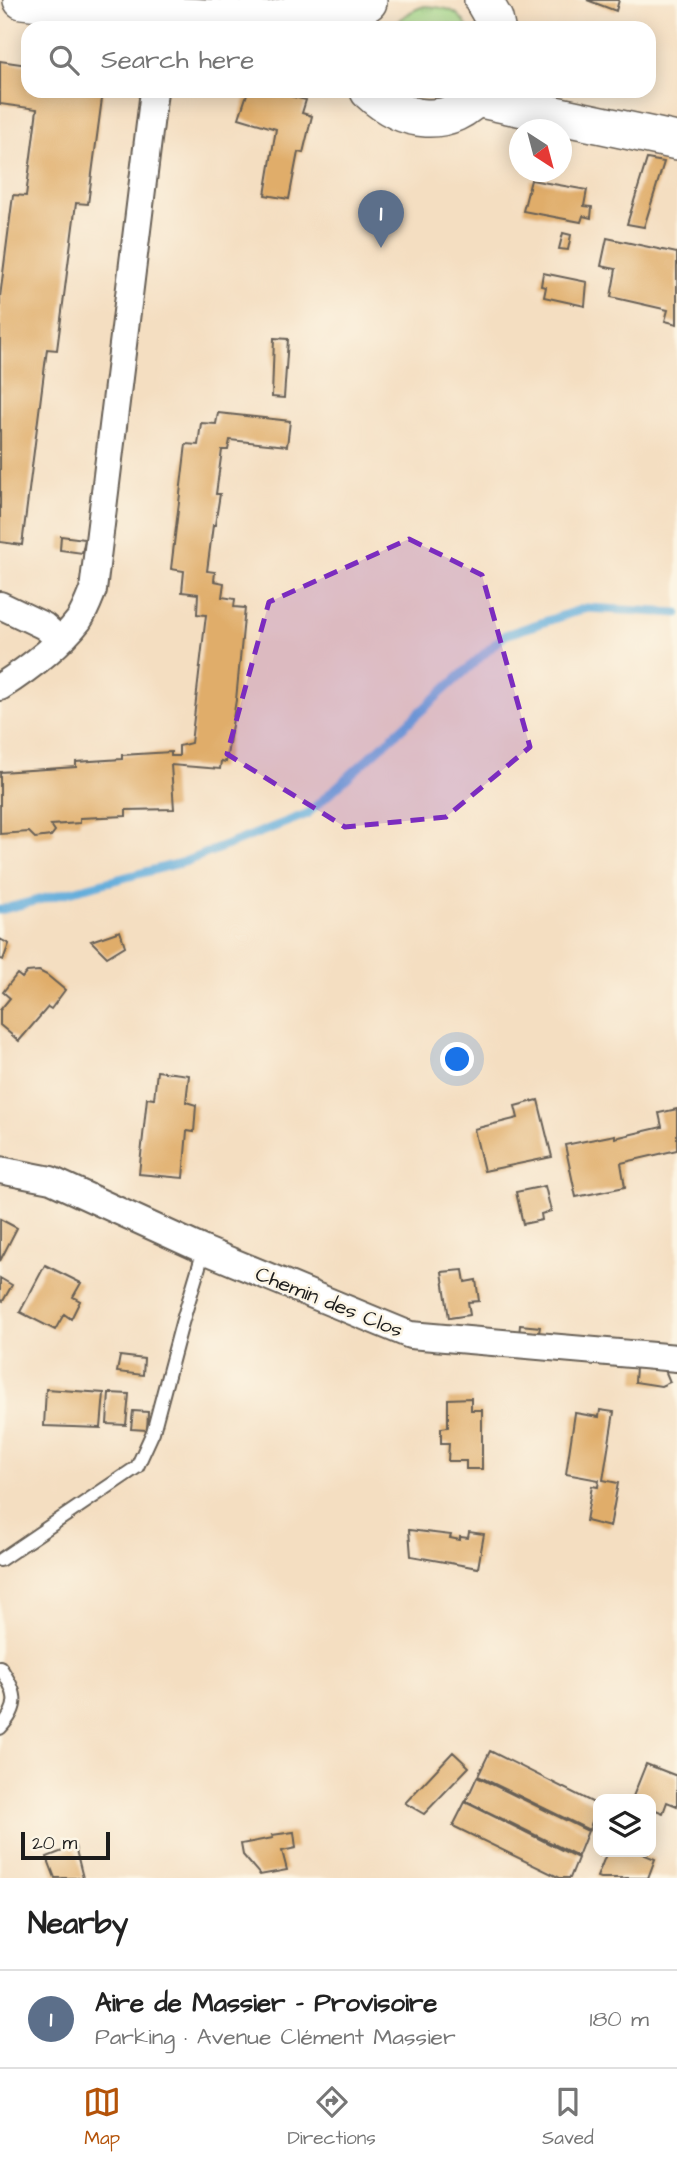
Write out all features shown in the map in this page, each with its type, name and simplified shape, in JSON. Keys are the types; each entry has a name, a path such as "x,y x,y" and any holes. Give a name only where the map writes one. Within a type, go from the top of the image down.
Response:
{"main road":[{"path":"22,0 156,21"},
{"path":"483,0 494,21"},
{"path":"167,21 223,9 265,21"},
{"path":"284,21 313,10 365,10"},
{"path":"376,98 384,106 414,118 436,118 458,111 475,98"},
{"path":"491,98 632,133 677,141"},
{"path":"574,98 632,133"}],"street":[{"path":"0,687 60,640 80,618 93,590 153,98"},
{"path":"0,605 44,626 60,640"},
{"name":"Chemin des Clos","path":"0,1170 51,1180 204,1250 410,1335 677,1358"}],"lane":[{"path":"0,1560 137,1467 153,1432 204,1250"},
{"path":"0,1667 15,1691 14,1710 0,1728"}],"highlighted area":[{"path":"409,539 482,575 530,747 446,817 345,827 227,754 269,602"}],"green space":[{"path":"425,6 439,7 450,10 463,21 399,21"}],"building":[{"path":"587,0 619,0 616,11"},
{"path":"0,61 21,64 21,98 102,98 88,204 76,203 57,350 47,349 22,545 0,542 0,297 13,195 26,196 37,109 0,104"},
{"path":"246,98 306,100 302,113 312,116 303,153 298,152 289,199 265,195 276,129 239,118"},
{"path":"647,159 664,162 644,227 627,224"},
{"path":"530,182 587,190 584,206 592,207 591,218 583,216 581,222 523,211"},
{"path":"563,233 571,235 568,250 559,249"},
{"path":"607,238 677,253 677,324 665,321 668,310 611,297 616,269 601,266"},
{"path":"543,273 587,282 585,306 544,297 546,287 541,286"},
{"path":"274,338 288,339 284,398 272,397"},
{"path":"218,413 290,421 287,446 230,440 228,450 222,450 216,494 220,494 207,571 215,572 214,581 224,583 222,597 235,599 234,607 245,608 236,700 226,762 221,761 220,769 171,765 174,809 126,810 126,816 80,818 80,823 51,825 55,831 51,836 35,838 29,832 0,834 0,772 76,767 76,762 122,759 122,755 171,752 171,756 179,756 179,746 191,743 206,615 197,614 198,594 182,592 184,571 171,569 186,444 198,445 201,423 216,424"},
{"path":"61,536 85,539 82,553 60,550"},
{"path":"120,931 125,946 107,957 91,941"},
{"path":"0,939 9,944 3,960 0,959"},
{"path":"39,971 65,990 51,1009 48,1007 19,1041 0,1025 0,1010 10,998 3,992 17,974 22,978 27,972"},
{"path":"157,1071 189,1075 186,1102 196,1105 194,1132 187,1131 183,1178 139,1174 147,1098 154,1099"},
{"path":"538,1100 552,1157 484,1171 474,1129 518,1118 515,1106"},
{"path":"677,1109 677,1150 621,1163 625,1187 576,1197 565,1145 615,1135 615,1138 662,1127 659,1113"},
{"path":"545,1186 551,1211 541,1214 542,1220 523,1224 516,1192"},
{"path":"0,1219 17,1228 0,1261"},
{"path":"45,1265 81,1283 73,1297 80,1301 71,1319 64,1314 55,1330 20,1312"},
{"path":"463,1270 465,1282 476,1280 479,1301 468,1302 470,1315 449,1318 442,1272"},
{"path":"0,1278 12,1285 3,1301 0,1300"},
{"path":"520,1325 540,1327 538,1338 519,1336"},
{"path":"120,1356 144,1359 143,1375 117,1372"},
{"path":"636,1367 665,1370 670,1382 661,1386 635,1382"},
{"path":"46,1389 104,1393 101,1428 44,1426"},
{"path":"109,1393 129,1394 126,1425 107,1424"},
{"path":"471,1398 471,1410 482,1410 482,1469 466,1469 466,1461 448,1461 449,1443 441,1443 441,1428 448,1427 448,1399"},
{"path":"600,1410 614,1412 603,1480 618,1483 610,1527 586,1521 592,1486 598,1487 599,1480 566,1474 575,1413 599,1417"},
{"path":"133,1411 148,1412 147,1430 131,1429"},
{"path":"409,1530 451,1535 450,1538 460,1540 460,1537 468,1538 469,1532 484,1534 478,1568 411,1556"},
{"path":"490,1751 593,1802 593,1819 589,1830 478,1776"},
{"path":"453,1752 469,1767 424,1814 405,1803"},
{"path":"646,1764 677,1776 677,1806 667,1802 663,1813 656,1810 656,1794 634,1794"},
{"path":"477,1777 588,1831 578,1856 466,1801"},
{"path":"465,1802 578,1858 570,1878 560,1878 453,1826"},
{"path":"294,1832 296,1848 282,1851 287,1870 260,1875 243,1855 241,1844"},
{"path":"75,1846 83,1878 55,1878 47,1857"},
{"path":"605,1857 655,1859 648,1878 597,1877"}],"waterway":[{"path":"0,910 184,862 307,814 505,635 586,608 677,613"}],"place":[{"name":"Aire de Massier - Provisoire","path":"381,248"}]}
